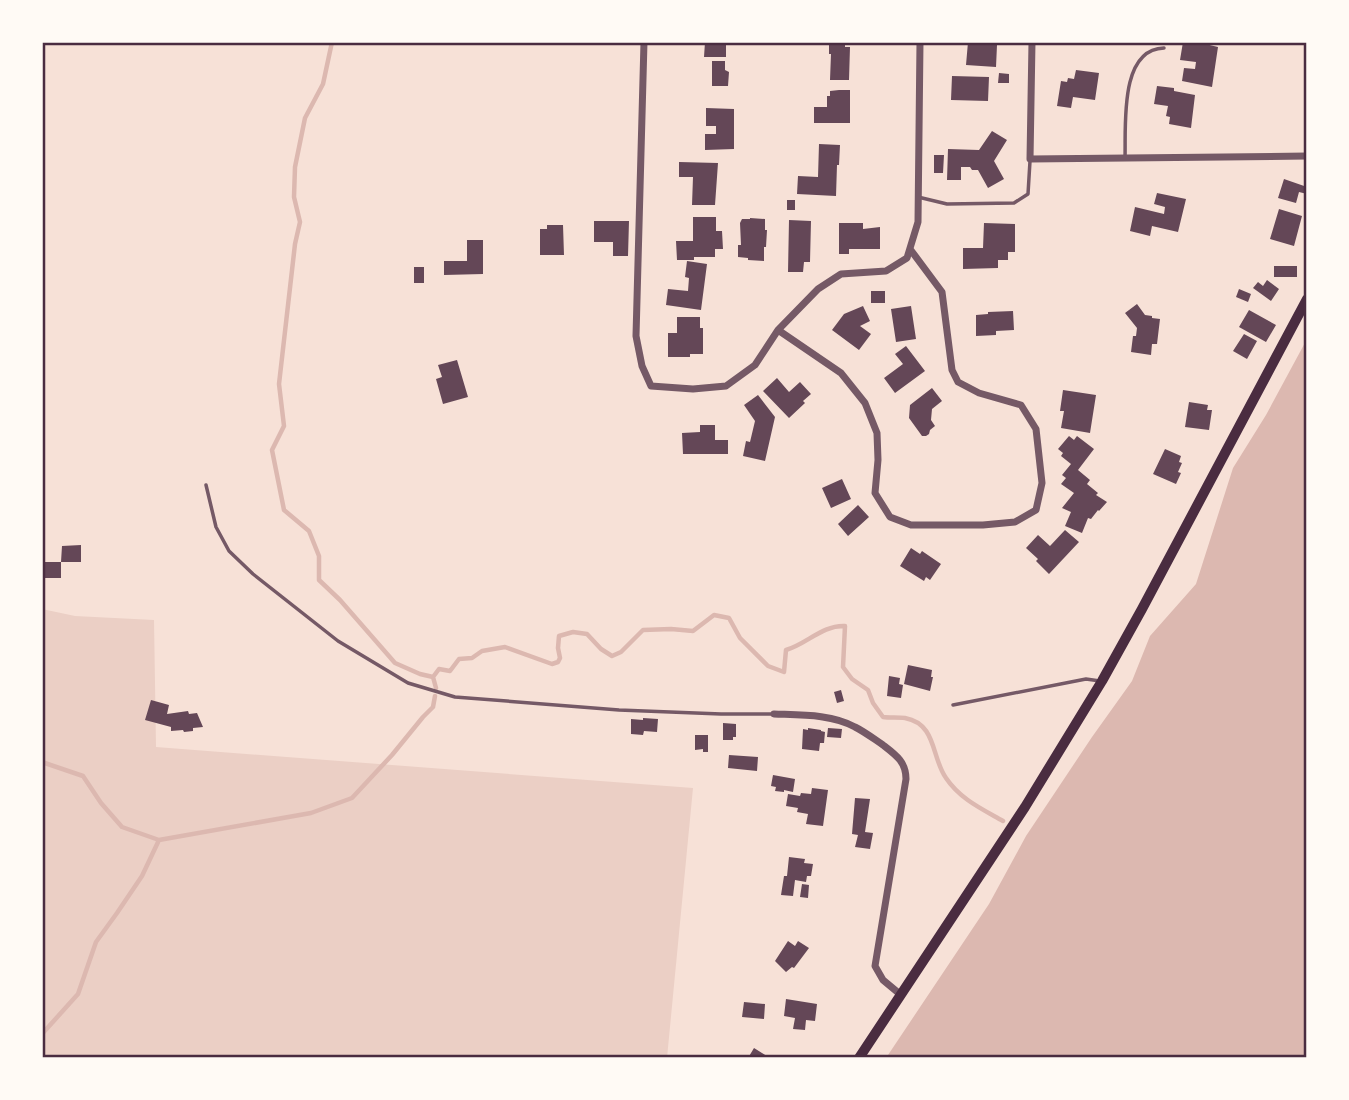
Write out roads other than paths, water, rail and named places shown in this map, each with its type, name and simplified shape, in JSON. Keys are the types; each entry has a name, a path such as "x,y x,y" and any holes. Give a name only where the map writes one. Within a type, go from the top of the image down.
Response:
{"main road":[{"path":"859,1058 1025,807 1102,681 1307,299"}],"street":[{"path":"644,42 636,336 642,366 651,386 693,389 726,386 755,365 778,330 818,289 841,274 886,271 907,258 918,222 920,42"},
{"path":"1032,42 1030,159 1307,156"},
{"path":"778,330 841,373 865,403 877,433 875,493 890,517 911,525 982,525 1015,522 1036,510 1042,483 1036,429 1021,405 979,393 958,382 952,370 942,292 910,249"},
{"path":"774,714 812,716 846,723 895,754 903,763 906,779 875,966 883,980 901,995"}],"lane":[{"path":"1125,158 1126,113 1132,71 1147,53 1154,48 1164,48"},
{"path":"918,197 947,204 1014,203 1028,194 1030,159"},
{"path":"206,485 216,527 229,551 237,559 338,640 408,683 455,697 619,710 721,715 774,714"},
{"path":"953,705 1086,679 1102,681"}],"waterway":[{"path":"332,42 323,84 305,118 295,167 294,197 300,222 295,244 279,384 284,426 272,450 284,510 309,531 319,556 319,580 395,663 433,677"},
{"path":"433,677 439,669 450,671 459,659 472,658 482,651 505,647 552,664 560,658 559,636 573,632 587,634 612,656 621,652 643,630 693,631 714,615 729,618 740,638 768,666 784,672 786,650 829,628 845,626 843,667 852,679 868,690 883,717 905,718 923,727 946,778 972,803 1003,821"},
{"path":"433,677 436,688"},
{"path":"42,762 83,776 101,803 122,827 159,840 311,813 352,798 433,707 435,696"},
{"path":"42,1034 78,994 96,942 142,876 159,840"}]}
